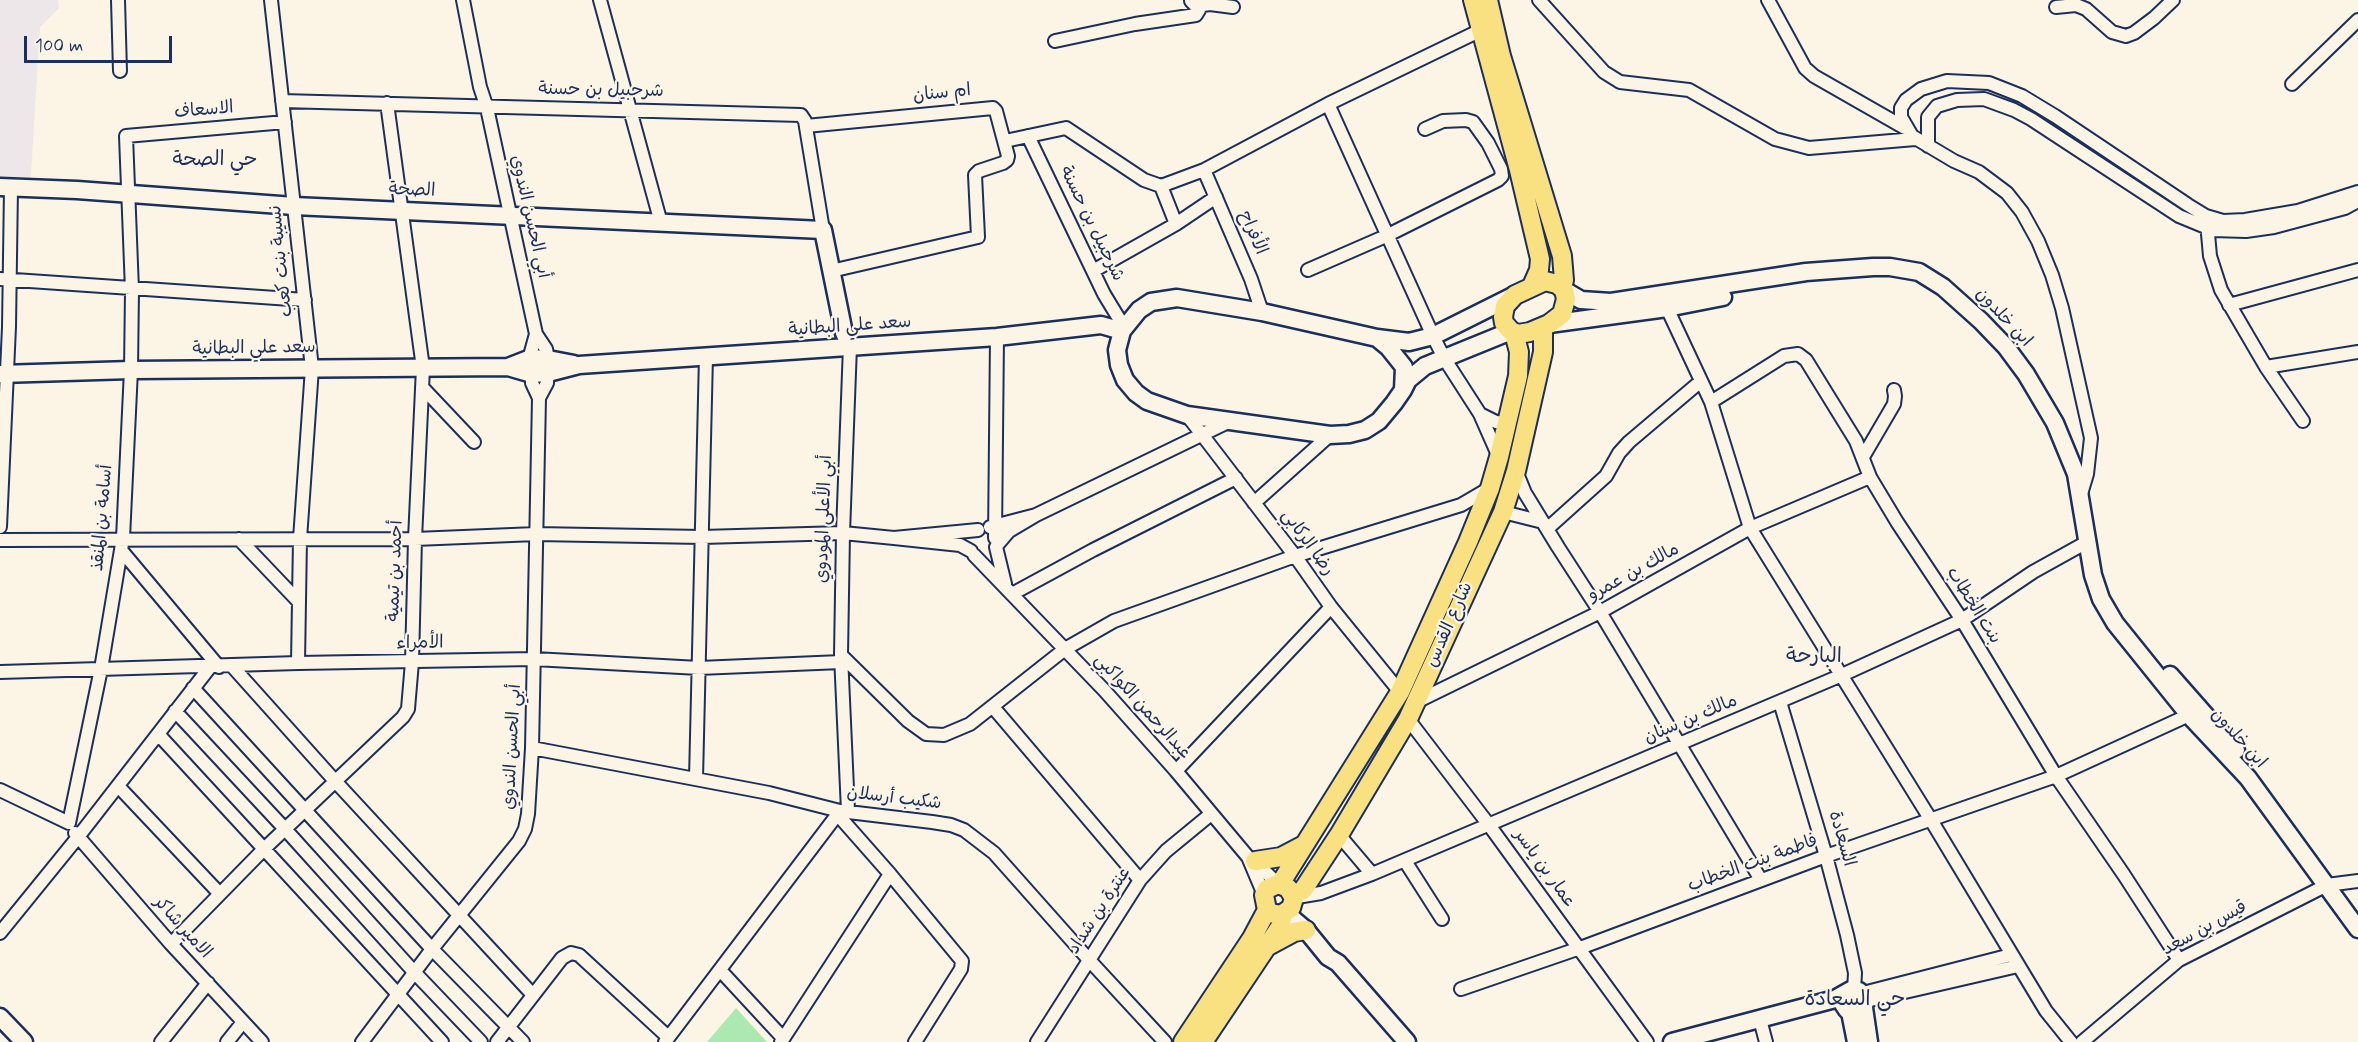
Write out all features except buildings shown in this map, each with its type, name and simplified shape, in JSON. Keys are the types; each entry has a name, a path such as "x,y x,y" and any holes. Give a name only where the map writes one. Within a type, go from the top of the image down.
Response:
{"main road":[{"path":"1473,0 1479,31 1541,221 1562,256 1563,289 1566,299 1562,314 1546,326"},
{"path":"1183,1042 1252,938 1282,899 1306,843 1400,692 1490,488 1507,423 1519,361 1518,342 1513,332 1504,323 1503,311 1524,291 1539,270 1541,221 1488,0"},
{"name":"الصحة","path":"6,188 129,193 294,206 823,231"},
{"name":"أبي الأعلى المودوي","path":"823,231 844,333 850,346"},
{"name":"ابن خلدون","path":"1666,301 1806,272 1849,268 1890,267 1919,272 1943,287 2006,347 2026,374 2055,423 2076,474 2093,575 2101,599 2115,623 2190,715 2217,735"},
{"path":"1552,281 1581,300 1592,302 1666,301 1546,326 1524,334 1513,332 1444,358 1415,373 1378,421 1365,430 1349,434 1330,435 1187,415 1147,401 1136,393 1125,380 1119,365 1118,350 1123,329 1139,310 1151,302 1166,298 1262,312 1377,338 1409,342 1433,336 1524,291 1552,281"},
{"name":"سعد علي البطانية","path":"3,374 131,370 579,365 997,337 1101,325 1123,329"},
{"name":"شارع القدس","path":"1203,1042 1280,927 1282,899 1303,890 1339,835 1412,711 1503,512 1516,471 1544,345 1546,326"},
{"path":"1377,338 1388,347 1404,367 1403,390"},
{"name":"ابن خلدون","path":"2093,575 2140,641 2217,735 2276,800 2332,884 2358,929"},
{"path":"1251,859 1281,857 1306,843"},
{"name":"ابن خلدون","path":"2332,884 2358,911"},
{"path":"1282,899 1329,957 1338,963 1407,1042"},
{"path":"1282,899 1335,951 1338,963"},
{"path":"1267,947 1294,932 1306,930"},
{"path":"1672,1042 1835,999 1856,1001"},
{"path":"1704,1042 1764,1034 1856,1001"},
{"name":"السعادة","path":"1856,1001 1856,1042"},
{"name":"السعادة","path":"1856,1001 1869,1042"},
{"path":"0,1017 24,1042"},
{"path":"0,1033 9,1042"}],"street":[{"path":"118,0 120,71"},
{"name":"نسيبة بنت كعب","path":"270,0 312,368 300,539 298,663"},
{"name":"أبي الحسن الندوي","path":"463,0 480,87 487,108 536,334 540,366"},
{"path":"600,0 661,223"},
{"path":"1539,0 1604,72 1620,82 1689,90 1775,139 1809,148 1915,139"},
{"path":"1768,0 1805,68 1814,76 1905,128 1915,139 1979,171 2007,193 2022,212 2038,241 2052,275 2062,308 2091,438 2087,474 2079,500"},
{"path":"2056,7 2076,5 2085,9 2112,32 2126,36 2134,33 2154,18 2173,0"},
{"path":"1193,3 1233,7"},
{"path":"1055,41 1135,24 1196,15 1199,10 1193,3"},
{"path":"2292,84 2358,20"},
{"path":"831,271 978,237 975,175 979,171 1007,160 1005,141 1066,128 1144,180 1161,186 1204,170 1328,104 1479,31"},
{"path":"1905,128 1901,108 1906,99 1921,89 1947,81 1989,83 2022,96 2055,116 2207,222 2228,232 2274,227 2345,208 2358,201"},
{"path":"1928,146 1928,117 1937,106 1957,100 1984,99 2031,119 2183,219 2207,222 2245,220 2298,211 2358,192"},
{"name":"شرحبيل بن حسنة","path":"282,101 487,108 797,114 804,117 806,126"},
{"name":"أحمد بن تيمية","path":"171,944 265,848 408,709 412,662 423,368 387,103"},
{"path":"1328,104 1433,336 1444,358 1480,414 1499,457"},
{"name":"ام سنان","path":"806,126 988,107 996,111 1005,141"},
{"path":"1308,270 1386,236 1502,176 1501,169 1488,143 1473,122 1443,121 1425,129"},
{"name":"الاسعاف","path":"126,136 285,122"},
{"path":"806,126 823,231"},
{"name":"أسامة بن المنقذ","path":"69,823 101,669 122,544 131,370 132,290 126,136"},
{"name":"شرحبيل بن حسنة","path":"1028,136 1123,329"},
{"name":"الأفراح","path":"1204,170 1251,279 1262,312"},
{"path":"1161,186 1176,224"},
{"path":"0,527 6,188"},
{"path":"1093,271 1176,224 1216,197"},
{"path":"2207,222 2210,256 2229,305 2266,368 2302,421"},
{"path":"2229,305 2358,270"},
{"path":"5,279 132,290 305,300"},
{"path":"1666,301 1711,402 1750,528 2046,1011 2071,1042"},
{"name":"أبي الحسن الندوي","path":"362,1042 399,996 432,949 524,835 528,814 532,748 539,398 532,383 546,349 536,334"},
{"name":"عبدالرحمن الكواكبي","path":"997,337 996,539 1009,590"},
{"name":"أبي الأعلى المودوي","path":"842,812 843,533 850,346"},
{"path":"2266,368 2358,352"},
{"name":"بنت الخطاب","path":"1711,402 1780,358 1798,354 1806,360 1856,441 1870,477 1962,621 2056,776 2124,874 2179,960"},
{"path":"696,779 706,356"},
{"path":"1545,525 1606,476 1619,453 1629,442 1701,381"},
{"path":"422,387 474,442"},
{"path":"1863,457 1893,404 1894,390"},
{"path":"1480,414 1496,422 1507,423"},
{"name":"رضا الركابي","path":"1187,415 1331,606 1400,692"},
{"path":"0,540 122,544 239,539 415,538 536,534 702,537 843,533 960,545 972,553 987,557 996,539 1036,515 1230,421"},
{"path":"1254,503 1330,435"},
{"path":"1516,471 1525,493 1600,612 1761,880"},
{"name":"مالك بن عمرو","path":"1412,711 1600,612 1750,528 1870,477"},
{"path":"1009,590 1236,478"},
{"path":"842,659 908,721 926,734 944,735 969,724 1065,649 1114,621 1295,556 1461,505 1490,488"},
{"path":"1503,512 1545,525"},
{"path":"996,539 1036,515"},
{"path":"894,538 979,530 989,531 996,539"},
{"path":"972,553 969,539 979,530"},
{"path":"239,539 299,602"},
{"name":"مالك بن سنان","path":"1282,899 1321,893 1405,861 1842,675 1962,621 2050,562 2087,542"},
{"path":"0,933 78,837 193,688 214,667 122,544"},
{"name":"عبدالرحمن الكواكبي","path":"972,553 1065,649 1176,771 1251,859"},
{"path":"1176,771 1331,606"},
{"name":"الأمراء","path":"0,672 534,659 699,668 842,659"},
{"path":"232,666 532,995"},
{"path":"193,688 432,949 523,1042"},
{"name":"السعادة","path":"1780,702 1826,856 1856,972 1856,1001"},
{"path":"993,707 1140,880"},
{"path":"175,711 481,1042"},
{"name":"عمار بن ياسر","path":"1412,711 1489,825 1647,1042"},
{"name":"فاطمة بنت الخطاب","path":"1461,989 1580,948 1826,856 2056,776 2190,715"},
{"path":"158,734 442,1042"},
{"name":"شكيب أرسلان","path":"532,748 769,793 842,812 951,825 976,837 994,853 1165,1042"},
{"path":"118,786 220,894"},
{"path":"0,790 69,823"},
{"path":"497,1042 532,995 565,956 571,953 577,953 666,1040 786,880 842,812 962,961 961,969 915,1042"},
{"name":"عنترة بن شداد","path":"1037,1042 1140,880 1166,852 1211,814"},
{"name":"الامير شاكر","path":"69,823 78,837 171,944 262,1042"},
{"path":"1339,835 1371,874"},
{"path":"1251,859 1282,899"},
{"path":"1251,859 1282,899"},
{"path":"1405,861 1442,919"},
{"path":"720,970 782,1040 890,874"},
{"path":"2332,884 2358,881"},
{"name":"قيس بن سعد","path":"2082,1042 2179,960 2332,884"},
{"path":"1856,1001 2015,960"},
{"path":"161,1042 208,983"},
{"path":"227,1042 243,1022"}],"shaded area":[{"path":"0,0 58,0 59,8 40,27 30,191 0,189"}],"green space":[{"path":"736,1008 767,1042 707,1042"}],"district":[{"name":"حي الصحة","path":"215,161"},
{"name":"البارحة","path":"1814,658"},
{"name":"حي السعادة","path":"1855,1001"}]}
